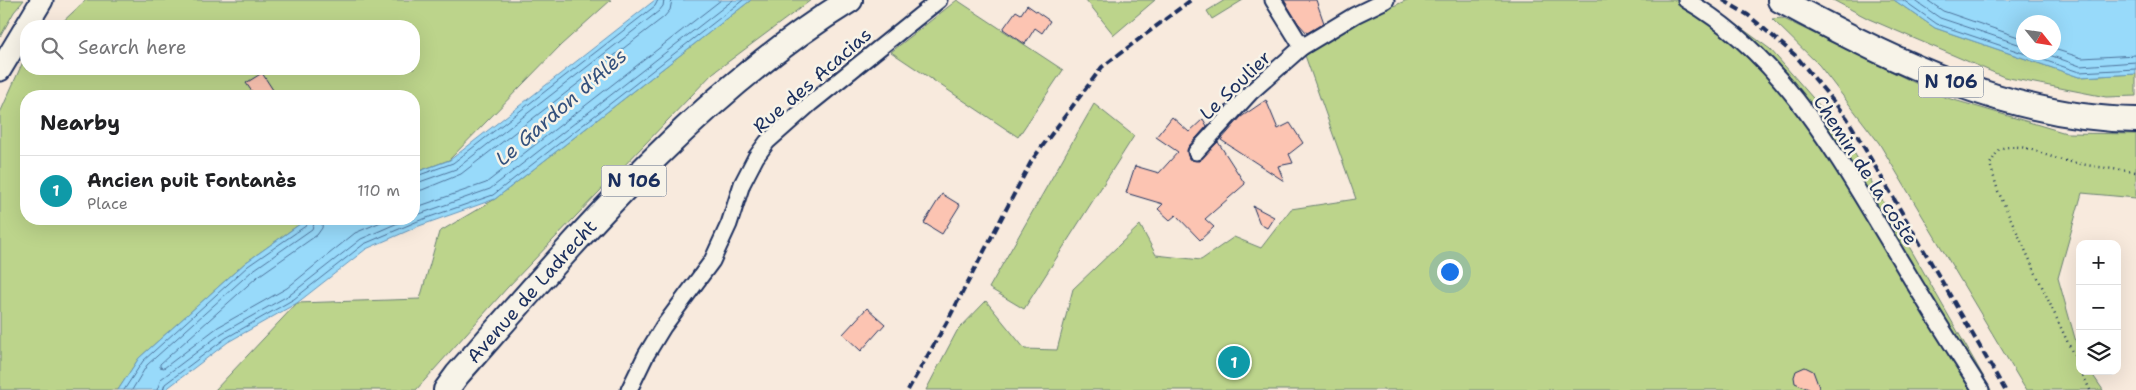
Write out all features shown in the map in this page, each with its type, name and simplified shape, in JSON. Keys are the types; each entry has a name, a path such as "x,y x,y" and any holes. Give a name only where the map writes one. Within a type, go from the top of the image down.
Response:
{"main road":[{"path":"30,20 42,0"},
{"name":"Avenue de Ladrecht","path":"446,390 463,368 572,246 675,140 752,69 794,37 850,0"},
{"name":"N 106","path":"1780,0 1905,64 1953,83 1990,95 2050,110 2110,120 2136,120"},
{"path":"0,70 20,37"}],"street":[{"name":"Rue des Acacias","path":"629,390 646,355 663,327 705,271 718,250 742,184 756,157 767,142 811,103 939,0"},
{"path":"1273,0 1302,47 1355,15 1386,0"},
{"name":"Chemin de la coste","path":"1686,0 1724,26 1774,72 1820,130 1981,390"},
{"name":"Le Soulier","path":"1196,152 1250,93 1302,47"}],"path":[{"path":"2076,361 1998,191 1990,164 1999,148 2010,145 2034,149 2059,160 2136,172"},
{"path":"2082,375 2090,390"}],"green space":[{"path":"0,0 24,0 14,12 0,37"},
{"path":"86,0 611,0 561,45 449,160 420,171 420,90 20,90 20,225 299,225 245,263 139,358 118,390 0,390 0,113 20,68 20,75 420,75 420,20 64,20"},
{"path":"751,0 811,0 713,73 507,288 416,390 215,390 297,303 420,299 439,232 495,199"},
{"path":"957,0 1063,70 1018,137 891,52"},
{"path":"1086,0 1155,0 1114,35"},
{"path":"1225,0 1243,0 1212,19 1207,11"},
{"path":"1407,0 1703,0 1770,49 1840,129 1991,390 926,390 957,331 986,301 1025,349 1057,350 1073,289 1140,225 1156,255 1201,260 1234,237 1261,248 1291,209 1356,199 1302,47"},
{"path":"1833,0 1894,0 1935,28 2016,56 2016,60 2029,60 2079,77 2136,74 2136,96 2106,97 2004,77 1869,19"},
{"path":"1782,18 1944,97 2066,133 2136,134 2136,198 2082,193 2058,278 2076,342 2076,375 2093,375 2103,390 2026,390 1879,143 1819,65 1772,19"},
{"path":"1094,104 1134,136 1024,309 989,288"}],"water":[{"name":"Le Gardon d'Alès","path":"655,0 751,0 495,199 419,226 366,249 297,303 228,342 165,390 118,390 139,358 245,263 299,225 420,225 420,171 450,160"},
{"path":"1894,0 2136,0 2136,74 2079,77 2029,60 2061,60 2061,15 2016,15 2016,56 1935,28"}],"building":[{"path":"1284,0 1316,0 1324,23 1307,33 1298,23"},
{"path":"1027,5 1050,21 1042,33 1035,28 1025,44 1003,29 1016,11 1021,14"},
{"path":"259,75 263,75 273,90 251,90 246,83"},
{"path":"1266,100 1278,129 1290,123 1303,143 1289,154 1293,163 1278,166 1284,181 1221,140 1241,117"},
{"path":"1172,117 1189,132 1203,119 1207,126 1189,146 1187,150 1189,159 1199,161 1218,142 1245,184 1205,219 1214,227 1200,240 1176,215 1170,220 1158,209 1163,204 1126,193 1135,166 1159,173 1178,152 1156,137"},
{"path":"942,194 960,205 942,234 924,223"},
{"path":"1253,206 1274,217 1267,228 1260,224"},
{"path":"867,308 885,324 861,351 843,334"},
{"path":"1805,367 1813,371 1820,390 1811,390 1795,383 1796,371"}],"railway":[{"path":"908,390 948,320 1032,160 1102,67 1191,0"},
{"path":"1723,0 1748,15 1796,56 1847,118 2005,390"}],"place":[{"name":"Ancien puit Fontanès","path":"1234,362"}]}
